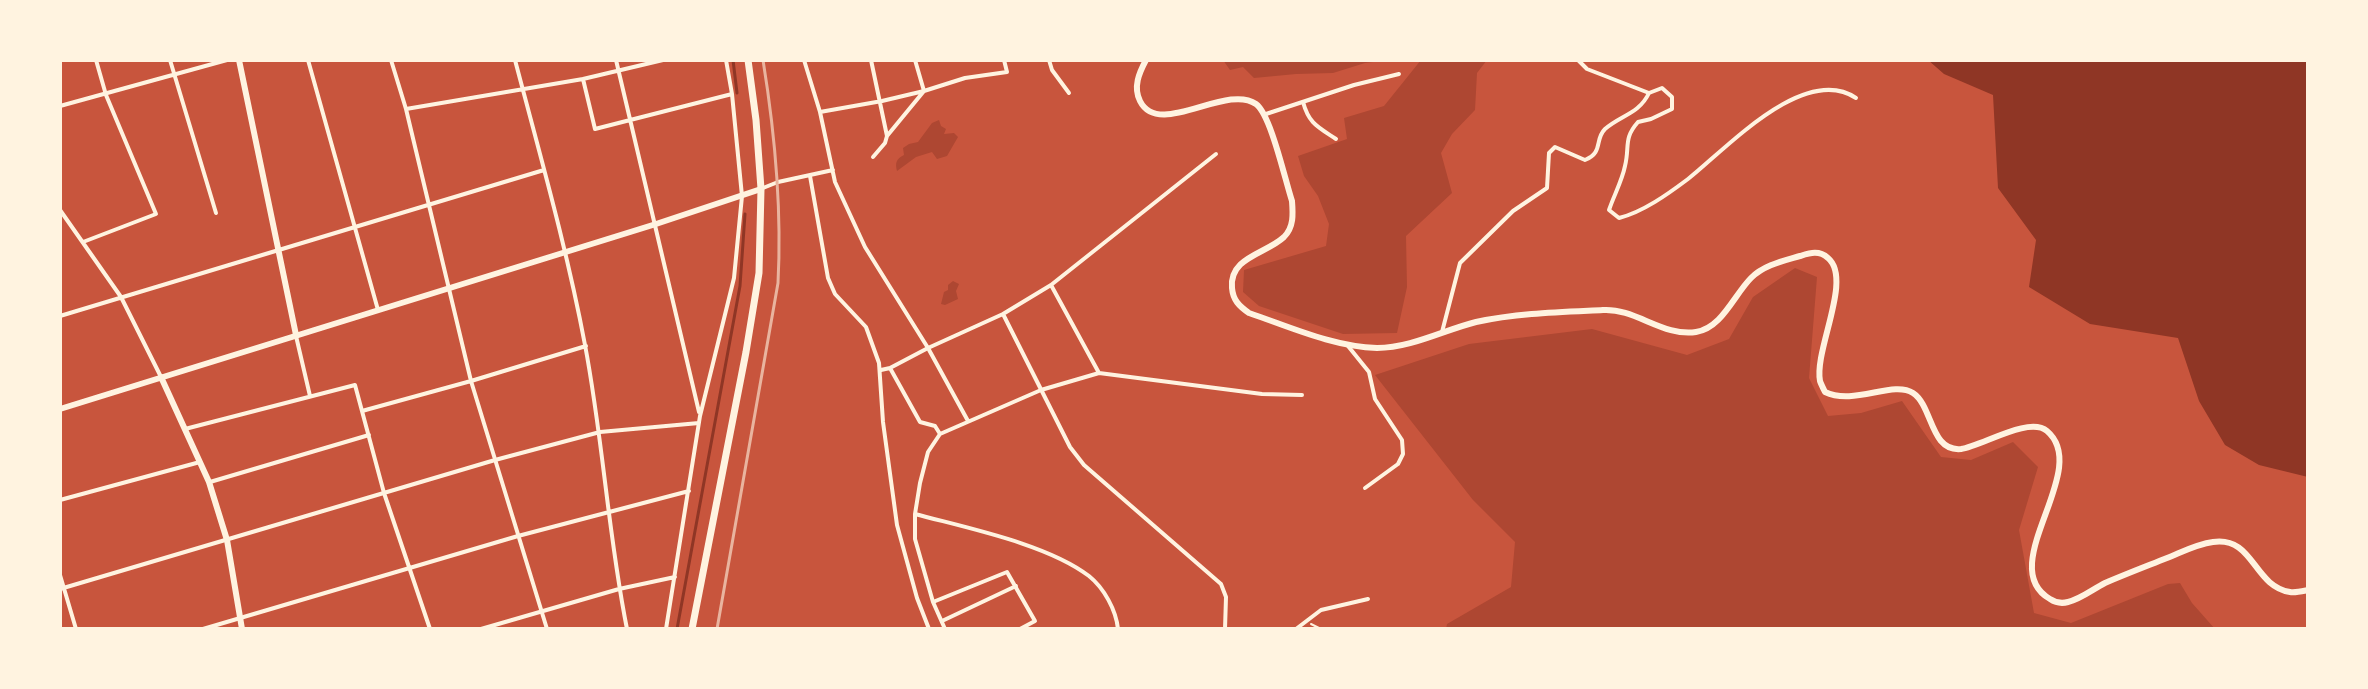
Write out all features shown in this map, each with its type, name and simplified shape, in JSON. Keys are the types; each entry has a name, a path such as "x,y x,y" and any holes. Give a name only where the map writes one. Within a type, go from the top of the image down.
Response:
{"main road":[{"path":"692,629 759,273 750,193 756,120 748,60"}],"street":[{"path":"83,242 156,214 106,95 96,60"},
{"path":"170,60 216,213"},
{"path":"60,106 227,60"},
{"path":"239,60 310,396"},
{"path":"308,60 378,310"},
{"path":"391,60 406,109 471,381 547,629"},
{"path":"515,60 566,252 586,346 627,629"},
{"path":"616,60 700,416"},
{"path":"406,109 583,79 663,60"},
{"path":"666,629 700,416 734,278 750,193 726,60"},
{"path":"804,60 820,112 835,182 865,247 928,348 968,421"},
{"path":"871,60 887,136 886,142 873,157"},
{"path":"915,60 924,91"},
{"path":"820,112 882,101 965,78 1007,72 1004,60"},
{"path":"1049,60 1052,70 1069,93"},
{"path":"1146,60 1137,85 1138,96 1143,106 1154,112 1170,115 1231,99 1243,99 1255,103 1266,114 1292,201 1293,216 1290,229 1283,239 1251,256 1236,269 1231,279 1233,296 1239,306 1249,313 1346,344 1381,348 1404,345 1442,332 1509,317 1606,310 1623,312 1673,331 1700,332 1721,316 1762,269 1809,253 1820,253 1832,263 1837,284 1820,360 1820,380 1825,392 1835,397 1900,389 1913,393 1921,401 1939,438 1947,447 1958,450 2024,428 2038,427 2048,431 2057,447 2059,477 2032,559 2033,574 2046,597 2067,603 2103,584 2214,542 2231,542 2243,549 2272,584 2290,592 2308,590"},
{"path":"1578,60 1587,69 1649,93 1662,88 1672,97 1672,109 1638,122 1628,135 1625,167 1609,210 1619,218 1633,215 1685,182 1777,106 1800,95 1829,90 1856,98"},
{"path":"1266,114 1354,85 1399,74"},
{"path":"583,79 595,129 732,94"},
{"path":"887,136 924,91"},
{"path":"1442,332 1460,263 1513,211 1547,188 1551,149 1564,149 1585,160 1594,156 1601,134 1645,102 1649,93"},
{"path":"1303,102 1311,122 1336,139"},
{"path":"880,370 1003,314 1051,285 1216,154"},
{"path":"60,316 544,170"},
{"path":"60,409 656,224 778,182 833,170"},
{"path":"810,176 828,278 835,294 866,327 880,370 883,422 897,525 929,629"},
{"path":"60,210 121,297 209,482 227,540 242,629"},
{"path":"60,224 68,222"},
{"path":"1051,285 1099,373"},
{"path":"1003,314 1070,447 1084,465 1221,584 1226,597 1225,629"},
{"path":"1346,344 1369,372 1380,410 1402,440 1403,454 1398,464 1365,488"},
{"path":"362,411 586,346"},
{"path":"890,368 920,422 935,426 940,434"},
{"path":"945,629 933,602 915,539 920,483 928,452 940,434 1041,390 1099,373 1262,394 1302,395"},
{"path":"185,429 355,385 384,493 430,629"},
{"path":"62,588 600,432 699,423"},
{"path":"209,482 369,435"},
{"path":"60,500 200,462"},
{"path":"203,629 518,536 689,491"},
{"path":"915,514 1055,555 1094,582 1111,605 1118,629"},
{"path":"933,602 1007,572 1035,621 1020,629"},
{"path":"60,575 76,629"},
{"path":"481,629 619,589 675,577"},
{"path":"941,621 1016,586"},
{"path":"1296,629 1321,610 1368,599"}],"path":[{"path":"1307,621 1321,629"}],"shaded area":[{"path":"1223,60 1389,60 1365,63 1333,73 1254,78 1243,67 1230,70"},
{"path":"1421,60 1487,60 1477,73 1475,110 1452,134 1441,153 1452,193 1406,236 1407,287 1397,333 1343,334 1259,306 1243,292 1244,270 1326,246 1329,224 1318,196 1304,176 1298,156 1347,139 1344,118 1384,106"},
{"path":"1928,60 2308,60 2308,477 2259,465 2225,445 2199,401 2178,338 2090,324 2029,287 2036,240 1998,188 1993,95 1944,74"},
{"path":"939,120 946,129 944,134 954,133 958,137 947,156 937,159 932,152 916,157 897,171 897,162 904,155 903,148 918,142 932,123"},
{"path":"1795,268 1817,277 1809,378 1828,416 1861,413 1902,401 1941,457 1971,460 2013,442 2038,467 2019,530 2034,613 2071,623 2168,584 2180,583 2192,603 2215,629 1446,629 1447,624 1511,587 1515,542 1473,500 1375,375 1469,344 1592,329 1687,355 1729,339 1753,297"},
{"path":"953,281 959,284 956,291 958,299 941,304 944,292"}],"waterway":[{"path":"733,60 737,93"},
{"path":"677,629 740,286 745,214"}],"railway":[{"path":"717,629 778,283 776,171 763,60"}]}
